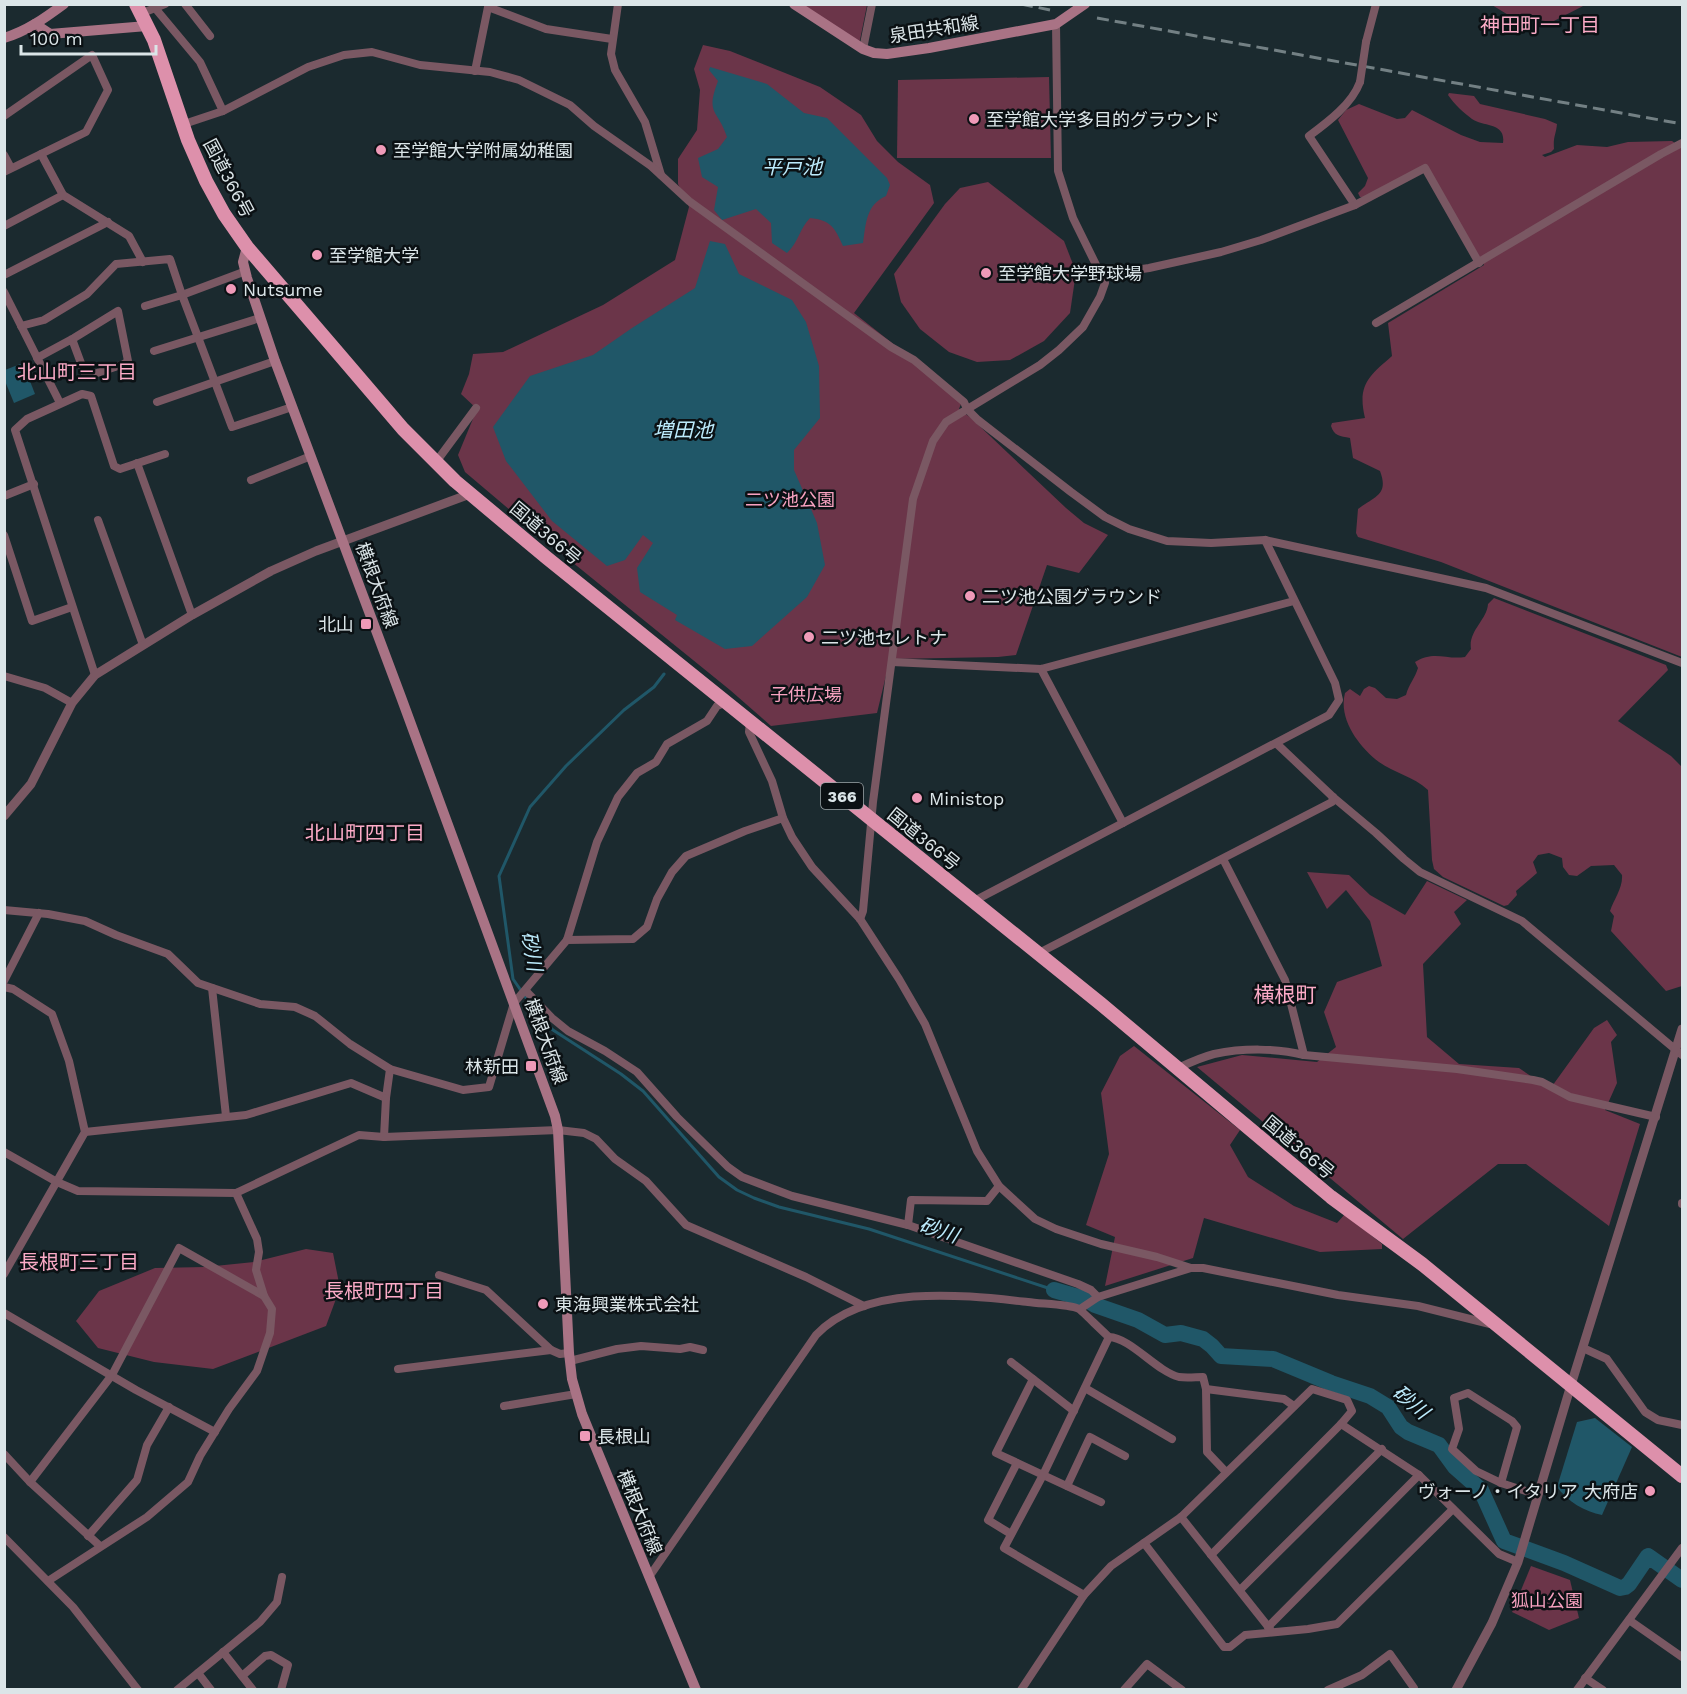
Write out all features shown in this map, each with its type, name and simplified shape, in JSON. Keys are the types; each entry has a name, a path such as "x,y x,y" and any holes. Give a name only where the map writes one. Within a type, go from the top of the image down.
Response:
{"highway":[{"name":"国道366号","path":"141,15 164,65 188,140 224,214 247,247 403,429 436,462 470,494 1178,1068 1331,1197 1422,1264 1683,1476"}],"main road":[{"path":"4,38 18,34 64,4"},
{"name":"泉田共和線","path":"794,4 862,49 887,54 1056,24 1085,4"},
{"path":"35,24 50,34 141,15"},
{"name":"横根大府線","path":"247,247 243,262 275,361 555,1116 558,1130 569,1357 576,1394 582,1414 696,1689"}],"street":[{"path":"141,15 165,4"},
{"path":"185,4 210,36"},
{"path":"618,4 611,54 615,70 645,122 662,177"},
{"path":"862,49 872,4"},
{"path":"1355,205 1310,136 1331,120 1357,90 1376,4"},
{"path":"475,71 488,7 546,29 612,39"},
{"path":"154,8 200,62 223,111"},
{"path":"860,919 863,911 873,802 913,499 933,441 946,422 1040,365 1059,350 1083,327 1105,283 1073,218 1058,171 1056,24"},
{"path":"184,124 223,111 308,67 344,55 372,52 420,65 490,72 519,80 570,105 594,126 651,166 689,201 742,242 891,347 914,360 964,402 967,409 978,420 1105,517 1129,529 1167,541 1211,543 1264,540 1486,588 1683,663"},
{"path":"4,116 92,55 108,90 86,132 8,170 4,155"},
{"path":"1376,323 1683,143"},
{"path":"41,154 63,195 129,236 143,262"},
{"path":"1101,275 1149,268 1221,252 1298,227 1355,205 1425,168 1479,263"},
{"path":"4,226 63,195"},
{"path":"4,275 108,222"},
{"path":"21,326 44,320 87,294 116,264 170,259 232,427 292,407"},
{"path":"145,306 246,271"},
{"path":"4,292 60,403"},
{"path":"37,358 118,311 128,361 88,376 85,374 72,339"},
{"path":"154,351 260,318"},
{"path":"157,402 275,361"},
{"path":"95,675 15,430 27,419 82,394 91,396 114,466 120,469 165,454"},
{"path":"436,462 476,408"},
{"path":"251,480 311,456"},
{"path":"137,463 192,615"},
{"path":"4,496 34,484"},
{"path":"4,816 38,773 72,704 95,675 192,615 270,571 343,540 470,494"},
{"path":"98,520 143,645"},
{"path":"4,535 32,621 72,607"},
{"path":"972,902 1329,715 1339,700 1335,683 1264,540"},
{"path":"892,662 1041,669 1294,601"},
{"path":"1041,669 1123,823"},
{"path":"4,676 45,688 72,704"},
{"path":"4,910 85,921 168,954 198,983 260,1004 294,1007 315,1016 350,1044 390,1069 463,1090 489,1087 514,1003 567,940 597,842 618,797 637,773 656,762 667,744 707,721 717,706 726,702"},
{"path":"750,722 749,732 772,781 783,818 797,846 812,867 860,919 899,979 925,1024 977,1151 999,1186 1035,1219 1056,1230 1191,1268"},
{"path":"1277,744 1333,797 1420,872 1522,921 1680,1053"},
{"path":"1036,954 1332,802 1333,797"},
{"path":"567,940 633,939 647,927 657,899 672,872 686,856 744,831 783,818"},
{"path":"1223,859 1285,980 1304,1055"},
{"path":"4,981 39,913"},
{"path":"4,987 13,989 52,1014 69,1061 85,1132 4,1274"},
{"path":"212,988 226,1116"},
{"path":"526,991 568,1031 638,1072 677,1118 728,1167 742,1177 792,1196 908,1226 1078,1284 1091,1290 1095,1298"},
{"path":"1456,1689 1492,1623 1519,1559 1571,1384 1656,1117 1680,1053 1683,1029"},
{"path":"1178,1068 1213,1054 1261,1050 1287,1051 1304,1055 1457,1069 1533,1080 1542,1082 1570,1097 1656,1117"},
{"path":"384,1137 390,1069"},
{"path":"85,1132 246,1115 351,1083 386,1098"},
{"path":"4,1152 57,1182 78,1191 236,1193 359,1135 384,1137 558,1130 584,1133 596,1139 615,1159 646,1181 686,1225 864,1305"},
{"path":"908,1226 911,1200 987,1202 999,1186"},
{"path":"48,1581 147,1517 188,1482 200,1456 257,1371 270,1333 273,1309 264,1296 255,1270 259,1252 257,1239 236,1193"},
{"path":"30,1482 112,1375 179,1248 264,1296"},
{"path":"1080,1309 1095,1298 1191,1268 1203,1268 1338,1295 1418,1306 1496,1326"},
{"path":"439,1275 486,1290 551,1350 569,1357 641,1346 680,1349 690,1347 703,1350"},
{"path":"650,1578 816,1335 840,1316 864,1305 880,1302 949,1294 1080,1309 1109,1337 1113,1337 1179,1377 1203,1377 1206,1389 1207,1452 1226,1472"},
{"path":"4,1313 136,1390 215,1432"},
{"path":"1084,1595 1004,1548 1043,1475 1109,1337"},
{"path":"1583,1348 1607,1359 1645,1412 1658,1420 1683,1425"},
{"path":"398,1369 551,1350"},
{"path":"1011,1362 1074,1411"},
{"path":"1033,1379 996,1453 1101,1502"},
{"path":"1085,1388 1172,1439"},
{"path":"1206,1389 1284,1399 1294,1406"},
{"path":"1021,1689 1084,1595 1111,1566 1181,1517 1312,1389 1347,1400 1352,1411 1341,1424 1211,1555"},
{"path":"1501,1483 1517,1427 1512,1421 1468,1393 1454,1398 1459,1429 1452,1449 1476,1471 1501,1483 1538,1495"},
{"path":"504,1406 576,1394"},
{"path":"88,1536 137,1480 147,1445 169,1407"},
{"path":"1341,1424 1419,1475 1499,1554 1519,1559"},
{"path":"1067,1486 1090,1437 1125,1456"},
{"path":"1240,1590 1382,1449"},
{"path":"4,1454 30,1482 100,1546"},
{"path":"1011,1534 988,1520 1017,1463"},
{"path":"1270,1630 1419,1475"},
{"path":"1144,1543 1224,1647 1230,1647 1245,1635 1270,1630 1308,1629 1337,1624 1453,1509"},
{"path":"1181,1517 1270,1630"},
{"path":"4,1537 73,1607 138,1689"},
{"path":"1577,1689 1683,1548"},
{"path":"177,1689 260,1622 277,1602 282,1577"},
{"path":"1629,1620 1683,1657"},
{"path":"223,1652 253,1689"},
{"path":"1330,1689 1362,1675 1390,1654 1413,1689"},
{"path":"242,1676 265,1656 271,1655 288,1665 281,1689"},
{"path":"1124,1689 1147,1664 1182,1689"},
{"path":"198,1673 211,1689"},
{"path":"1585,1678 1603,1689"}],"green space":[{"path":"797,5 867,5 859,45"},
{"path":"1492,5 1585,5 1552,22 1510,16"},
{"name":"二ツ池公園","path":"703,45 730,51 820,87 861,115 877,141 898,162 930,185 934,203 854,313 963,399 959,409 1066,508 1084,523 1108,535 1079,573 1047,565 1016,655 890,659 877,713 771,726 465,472 458,455 477,409 461,394 469,374 473,354 503,352 603,305 675,260 689,207 678,184 678,159 697,130 700,90 694,69"},
{"name":"至学館大学多目的グラウンド","path":"1049,77 1051,158 897,158 898,80"},
{"path":"1449,93 1474,96 1480,104 1545,119 1557,124 1554,149 1542,155 1545,157 1577,145 1607,147 1628,142 1672,141 1682,148 1682,657 1441,562 1358,537 1356,533 1358,509 1379,494 1383,485 1382,479 1380,471 1353,458 1350,438 1336,434 1332,429 1332,423 1365,418 1363,397 1367,382 1377,369 1392,356 1388,323 1484,265 1425,165 1360,197 1358,193 1365,186 1368,178 1338,120 1346,110 1359,104 1397,119 1405,118 1412,110 1480,142 1503,143 1503,136 1497,128 1472,119 1453,102"},
{"name":"至学館大学野球場","path":"988,182 1064,241 1076,272 1070,313 1044,341 1010,360 977,362 949,352 920,329 901,302 894,274 945,204 960,188"},
{"path":"1494,598 1666,665 1668,670 1618,721 1671,756 1682,767 1682,986 1666,991 1611,931 1614,916 1610,911 1622,880 1622,875 1614,865 1591,866 1577,876 1569,875 1563,867 1562,858 1549,853 1538,855 1533,862 1537,873 1516,891 1517,895 1508,905 1504,906 1443,877 1434,869 1432,860 1428,790 1416,781 1379,762 1364,749 1347,722 1344,703 1345,693 1350,689 1360,696 1369,686 1375,688 1386,698 1397,699 1406,695 1418,668 1415,662 1434,656 1465,657 1471,649 1472,637 1488,604"},
{"path":"1307,872 1349,875 1370,895 1405,915 1427,881 1467,900 1454,912 1461,924 1423,964 1427,1037 1459,1064 1519,1068 1550,1089 1594,1028 1607,1020 1617,1035 1611,1042 1617,1083 1605,1110 1640,1124 1609,1226 1526,1164 1498,1164 1403,1239 1197,1067 1242,1055 1317,1062 1336,1047 1324,1012 1337,982 1382,966 1370,921 1346,890 1327,909"},
{"path":"1134,1046 1240,1130 1230,1145 1248,1177 1294,1206 1337,1223 1345,1214 1382,1244 1382,1249 1320,1252 1204,1218 1193,1258 1105,1286 1115,1237 1086,1225 1109,1154 1101,1093 1120,1056"},
{"path":"306,1249 333,1253 340,1288 326,1326 213,1369 154,1362 98,1348 76,1321 99,1291 155,1268 205,1267 254,1262"},
{"name":"狐山公園","path":"1531,1566 1570,1580 1579,1618 1549,1630 1512,1612"}],"water":[{"name":"平戸池","path":"710,67 767,84 804,113 827,118 887,178 890,185 886,196 874,204 868,215 863,243 843,246 828,223 810,218 787,253 772,243 771,223 756,209 722,220 714,210 718,187 702,177 698,158 718,149 727,137 714,111 714,92 718,81 709,70"},
{"name":"増田池","path":"710,241 725,244 739,274 792,300 806,322 819,366 820,418 794,450 794,470 817,523 825,565 807,597 752,646 725,649 675,620 677,615 640,592 637,568 653,543 643,535 625,560 607,566 552,521 506,461 493,427 530,376 593,355 695,288"},
{"path":"23,363 35,394 14,403 5,381 5,370"},
{"path":"1595,1418 1632,1447 1602,1515 1577,1505 1557,1487 1577,1422"}],"waterway":[{"name":"砂川","path":"664,674 654,687 624,710 566,766 530,807 499,876 513,979 542,1021 643,1091 719,1177 737,1190 779,1207 869,1229 1054,1290"},
{"name":"砂川","path":"1054,1290 1085,1299 1095,1305 1138,1320 1165,1335 1181,1333 1203,1339 1221,1356 1273,1359 1370,1396 1388,1407 1401,1427 1408,1432 1439,1445 1455,1467 1481,1490 1504,1541 1564,1563 1620,1588 1629,1584 1648,1556 1682,1580"}],"railway":[{"path":"1021,4 1050,10"},
{"path":"1097,18 1682,124"}],"place":[{"name":"至学館大学多目的グラウンド","path":"974,119"},
{"name":"至学館大学附属幼稚園","path":"381,150"},
{"name":"至学館大学","path":"317,255"},
{"name":"至学館大学野球場","path":"986,273"},
{"name":"Nutsume","path":"231,289"},
{"name":"二ツ池公園グラウンド","path":"970,596"},
{"name":"北山","path":"366,624"},
{"name":"二ツ池セレトナ","path":"809,637"},
{"name":"Ministop","path":"917,798"},
{"name":"林新田","path":"531,1066"},
{"name":"東海興業株式会社","path":"543,1304"},
{"name":"長根山","path":"585,1436"},
{"name":"ヴォーノ・イタリア 大府店","path":"1650,1491"}],"district":[{"name":"神田町一丁目","path":"1540,25"},
{"name":"北山町三丁目","path":"77,372"},
{"name":"北山町四丁目","path":"365,833"},
{"name":"横根町","path":"1285,994"},
{"name":"長根町三丁目","path":"79,1262"},
{"name":"長根町四丁目","path":"384,1291"}],"park label":[{"name":"子供広場","path":"806,694"}]}
